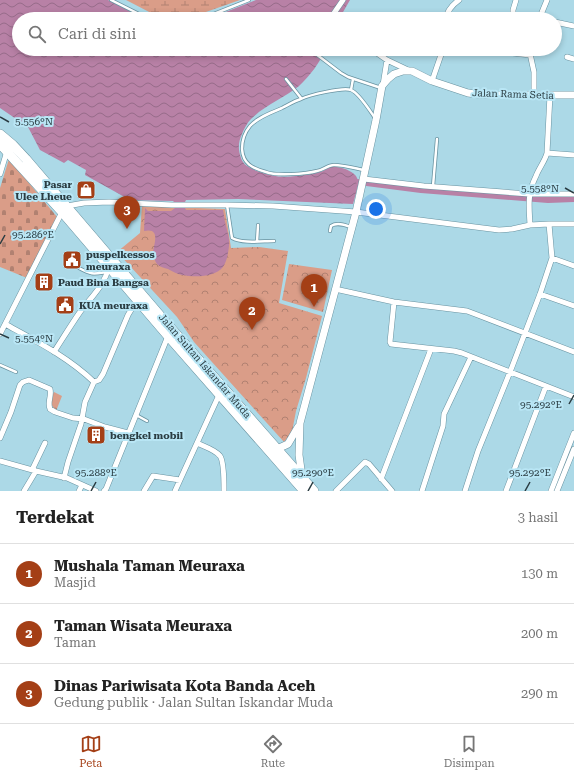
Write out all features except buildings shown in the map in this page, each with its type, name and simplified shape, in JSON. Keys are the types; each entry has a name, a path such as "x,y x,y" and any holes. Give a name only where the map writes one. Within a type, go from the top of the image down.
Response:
{"highway":[{"name":"Jalan Sultan Iskandar Muda","path":"0,134 13,144 26,159 108,270 138,302 303,491"},
{"name":"Jalan Sultan Iskandar Muda","path":"0,144 64,209 314,491"}],"street":[{"path":"335,12 343,0"},
{"path":"448,12 451,6 459,0"},
{"path":"513,12 516,0"},
{"path":"541,12 547,0"},
{"path":"562,23 574,26"},
{"name":"Jalan Rama Setia","path":"381,56 432,81 476,94 574,95"},
{"path":"432,81 441,56"},
{"path":"530,56 534,72 534,95"},
{"path":"567,57 574,60"},
{"path":"302,477 299,455 300,423 366,170 387,60"},
{"path":"382,87 394,74 403,71 412,71"},
{"path":"530,225 529,195 535,177 547,153 550,95"},
{"path":"0,174 7,151"},
{"path":"547,153 574,155"},
{"path":"363,180 529,195 574,194"},
{"path":"0,334 64,209 84,203 109,202 172,205 273,206 356,210 487,230 512,229 530,225 574,224"},
{"path":"465,491 478,451 540,294 552,258 549,224"},
{"path":"552,258 574,266"},
{"path":"54,352 74,321 101,287 108,270"},
{"path":"336,289 394,302 467,311 574,352"},
{"path":"540,294 574,306"},
{"path":"64,478 81,424 85,402 94,382 99,380 103,374 130,310 138,302"},
{"path":"394,302 391,344 454,351 574,397"},
{"path":"5,324 54,352 86,374 94,382"},
{"path":"106,490 168,336"},
{"path":"381,479 431,349"},
{"path":"422,491 443,426 444,414 471,357"},
{"path":"0,438 20,385 23,381 29,380 50,389 49,406 50,409 55,412 128,433"},
{"path":"506,491 546,386"},
{"path":"175,491 219,395"},
{"path":"277,449 288,444 300,423"},
{"path":"551,491 574,433"},
{"path":"24,491 45,443"},
{"path":"197,443 216,452 220,456 224,491"},
{"path":"557,491 574,449"},
{"path":"0,461 64,478 96,491"},
{"path":"336,491 365,462 369,464 392,491"},
{"path":"144,491 153,476 180,480"},
{"path":"79,491 82,485"}],"lane":[{"path":"111,0 135,12"},
{"path":"219,12 249,0"},
{"path":"319,56 341,73 353,79 382,87"},
{"path":"286,78 301,98"},
{"path":"351,90 353,79"},
{"path":"366,170 336,165 316,171 273,174 257,169 245,161 242,148 243,141 246,133 254,122 266,115 301,98 339,90 351,90 358,95 376,120"},
{"path":"433,186 437,139"},
{"path":"226,205 232,238 235,240 250,242 274,240"},
{"path":"330,231 331,226 336,224 343,224 352,227"},
{"path":"257,242 258,225"},
{"path":"79,268 93,274 108,270"},
{"path":"0,365 16,372"},
{"path":"135,415 147,421"}],"green space":[{"path":"126,0 240,0 206,12 149,12"},
{"path":"9,159 58,218 27,278 0,267 0,188"},
{"path":"142,206 225,209 231,248 259,247 288,251 279,303 322,316 296,411 292,432 284,442 194,342 177,317 117,252 140,233"},
{"path":"289,264 332,270 323,312 282,300"},
{"path":"54,392 62,396 56,411 51,402"}],"water":[{"path":"0,0 108,0 131,12 12,12 12,56 322,56 307,78 299,86 256,114 245,128 239,143 239,152 243,163 262,173 291,177 323,171 331,167 338,167 348,170 354,174 359,182 353,204 238,199 186,200 184,205 186,210 223,210 229,246 223,267 219,271 204,276 180,275 157,264 153,254 155,234 153,231 144,231 145,208 148,211 171,211 175,208 175,203 173,201 130,200 85,175 86,170 68,160 64,163 40,150 28,127 0,108"},
{"path":"256,0 350,0 343,12 226,12"}],"waterway":[{"path":"359,182 421,190 548,200 574,199"}],"place":[{"name":"Pasar Ulee Lheue","path":"86,190"},
{"name":"Dinas Pariwisata Kota Banda Aceh","path":"127,229"},
{"name":"puspelkessos meuraxa","path":"72,260"},
{"name":"Paud Bina Bangsa","path":"44,282"},
{"name":"KUA meuraxa","path":"65,305"},
{"name":"Mushala Taman Meuraxa","path":"314,307"},
{"name":"Taman Wisata Meuraxa","path":"252,330"},
{"name":"bengkel mobil","path":"96,435"}]}
